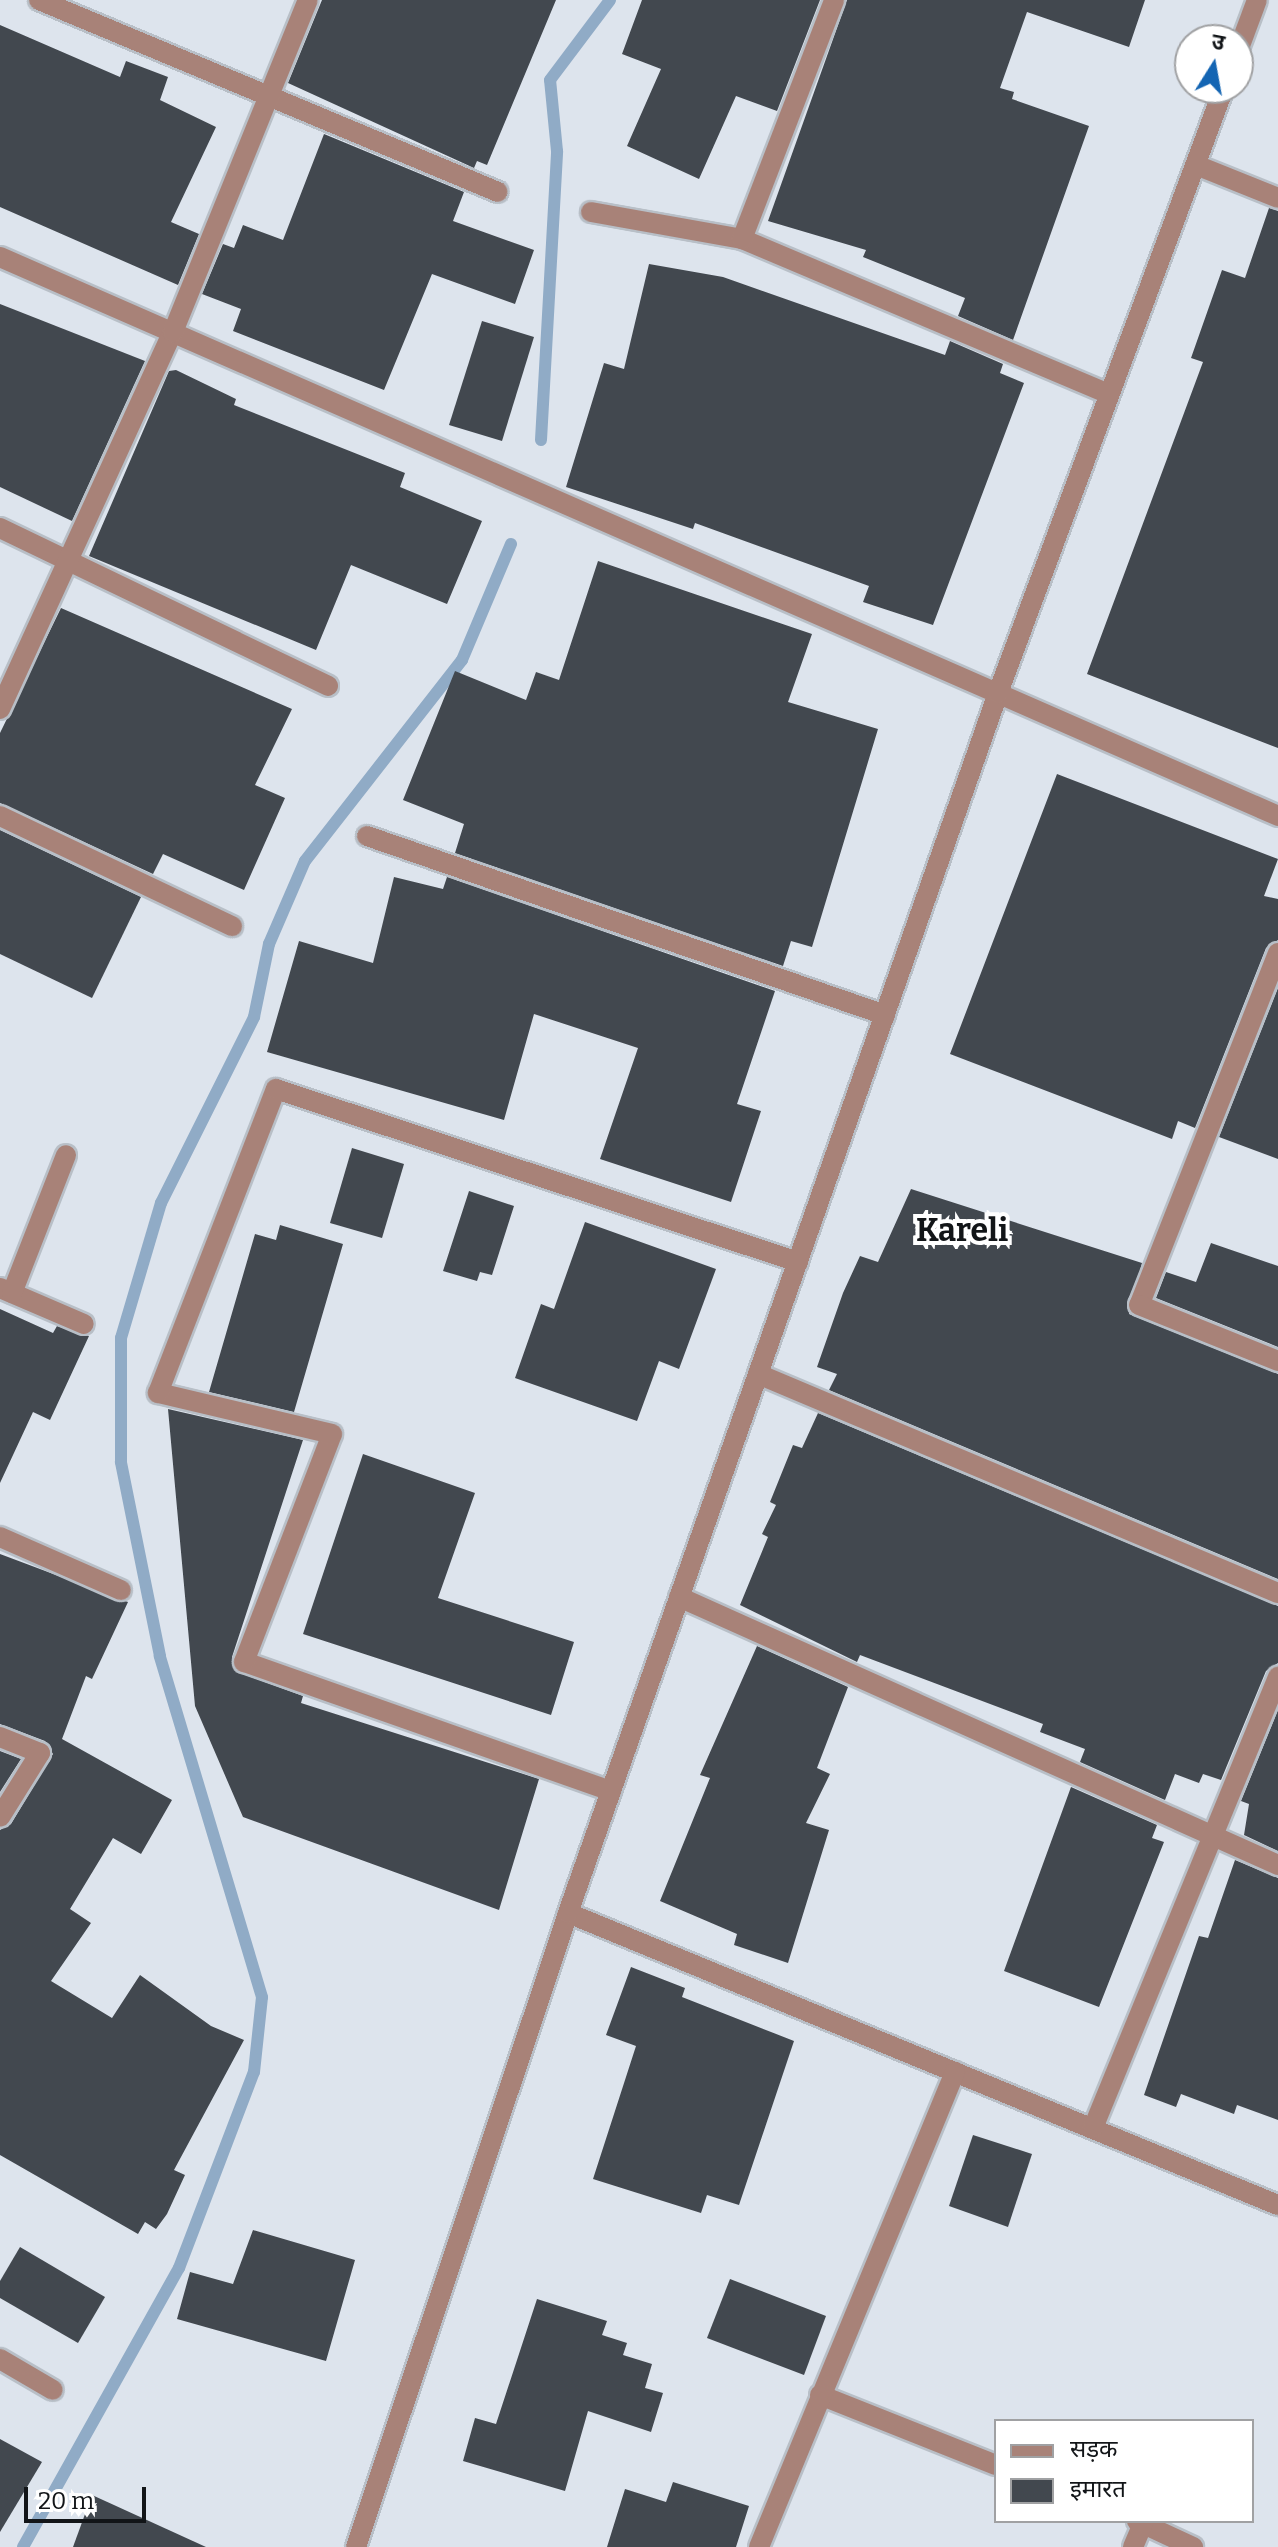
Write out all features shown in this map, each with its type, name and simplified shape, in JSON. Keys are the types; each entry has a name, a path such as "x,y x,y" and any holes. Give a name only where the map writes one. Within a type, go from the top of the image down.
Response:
{"street":[{"path":"39,0 270,91 497,192"},
{"path":"0,709 173,332 308,0"},
{"path":"742,239 834,0"},
{"path":"1248,24 1257,0"},
{"path":"356,2547 568,1913 998,693 1106,393 1218,104"},
{"path":"1196,165 1278,198"},
{"path":"591,212 742,239 1106,393"},
{"path":"0,257 1278,816"},
{"path":"0,528 70,558 328,686"},
{"path":"0,816 232,926"},
{"path":"367,836 885,1015"},
{"path":"1278,953 1139,1305 1278,1361"},
{"path":"611,1791 244,1662 332,1434 158,1393 276,1089 798,1262"},
{"path":"66,1155 6,1290 84,1324"},
{"path":"758,1374 1278,1593"},
{"path":"0,1537 121,1590"},
{"path":"679,1597 1214,1841 1278,1865"},
{"path":"1093,2128 1214,1841 1278,1676"},
{"path":"0,1737 40,1753 0,1817"},
{"path":"568,1913 1278,2205"},
{"path":"759,2547 955,2072"},
{"path":"0,2359 53,2390"},
{"path":"820,2395 994,2464"},
{"path":"1133,2547 1140,2523"},
{"path":"1142,2523 1193,2547"}],"building":[{"path":"322,0 556,0 487,165 477,161 474,168 288,83"},
{"path":"642,0 820,0 777,111 736,96 699,179 627,146 661,69 622,54"},
{"path":"847,0 1145,0 1129,47 1027,12 1000,88 1014,92 1012,99 1089,126 1013,340 958,316 965,298 863,257 866,250 768,221"},
{"path":"0,25 120,77 126,61 168,77 160,100 216,127 171,222 199,234 178,285 0,207"},
{"path":"324,134 464,192 453,221 534,250 515,304 432,274 384,390 233,331 241,309 202,294 223,244 234,248 243,225 283,240"},
{"path":"1269,208 1278,211 1278,748 1087,674 1203,362 1191,358 1222,270 1245,278"},
{"path":"649,264 723,277 945,355 950,341 1003,364 1000,373 1024,383 933,625 863,602 869,586 695,523 693,529 566,487 604,363 624,369"},
{"path":"0,304 145,361 72,521 0,487"},
{"path":"482,321 534,337 502,441 449,425"},
{"path":"176,370 236,399 234,405 405,473 400,487 482,521 447,604 351,565 316,650 89,556 169,371"},
{"path":"598,561 812,634 788,702 878,729 812,947 791,941 783,966 455,853 464,824 403,800 455,671 526,700 536,672 559,680"},
{"path":"61,608 292,709 255,785 285,798 244,890 163,854 153,874 0,803 0,733"},
{"path":"1057,774 1278,859 1264,896 1278,899 1278,940 1266,948 1195,1128 1178,1121 1172,1139 950,1054"},
{"path":"0,830 141,897 92,998 0,954"},
{"path":"394,877 443,889 447,877 775,991 737,1104 761,1111 731,1202 600,1159 638,1048 534,1014 504,1120 267,1052 299,941 373,963"},
{"path":"1278,988 1278,1159 1219,1137"},
{"path":"352,1148 404,1164 382,1238 330,1223"},
{"path":"911,1189 1142,1263 1129,1314 1278,1374 1278,1579 829,1390 837,1374 817,1367 843,1293 860,1256 878,1262"},
{"path":"469,1191 514,1206 492,1275 480,1272 477,1281 443,1271"},
{"path":"585,1222 716,1269 679,1369 659,1361 637,1421 515,1378 541,1304 554,1309"},
{"path":"280,1225 343,1244 294,1412 209,1392 255,1234 276,1240"},
{"path":"1211,1243 1278,1266 1278,1347 1156,1298 1166,1272 1196,1282"},
{"path":"0,1309 53,1333 57,1326 89,1336 50,1420 33,1412 0,1483"},
{"path":"168,1409 303,1440 232,1657 235,1671 303,1696 301,1703 539,1779 499,1910 243,1817 195,1706"},
{"path":"818,1413 1278,1606 1278,1663 1266,1671 1221,1780 1203,1774 1199,1783 1175,1774 1165,1800 1080,1762 1085,1749 1040,1732 1043,1724 860,1655 857,1662 740,1605 768,1537 762,1534 776,1505 770,1502 793,1445 802,1448"},
{"path":"363,1454 475,1493 438,1598 574,1642 551,1715 303,1634"},
{"path":"0,1554 128,1602 92,1679 86,1676 62,1739 172,1800 141,1854 113,1838 70,1909 91,1923 51,1981 112,2018 140,1975 211,2026 244,2040 174,2170 185,2175 167,2214 156,2229 145,2222 138,2234 0,2155 0,1830 11,1824 53,1754 45,1741 0,1724"},
{"path":"757,1646 848,1687 817,1768 830,1774 806,1823 829,1830 788,1963 734,1945 737,1934 660,1901 710,1778 700,1775"},
{"path":"1278,1710 1278,1851 1244,1835 1249,1804 1241,1801"},
{"path":"0,1751 21,1759 0,1792"},
{"path":"1071,1787 1157,1825 1152,1838 1164,1842 1099,2007 1004,1971"},
{"path":"1235,1860 1278,1878 1278,2120 1237,2105 1234,2114 1181,2094 1176,2107 1144,2095 1199,1936 1208,1938"},
{"path":"631,1967 685,1988 682,1997 794,2041 739,2205 707,2195 701,2213 593,2179 636,2046 606,2035"},
{"path":"973,2135 1032,2154 1008,2227 949,2206"},
{"path":"253,2230 355,2260 326,2361 177,2319 190,2272 233,2284"},
{"path":"20,2247 105,2297 78,2343 0,2298 0,2281"},
{"path":"730,2279 826,2316 804,2375 707,2338"},
{"path":"537,2299 607,2321 602,2335 627,2343 623,2355 652,2364 645,2388 663,2393 651,2432 588,2411 565,2491 463,2461 475,2418 496,2424"},
{"path":"0,2439 42,2462 0,2532"},
{"path":"673,2482 749,2506 736,2547 607,2547 625,2489 666,2502"},
{"path":"92,2495 206,2547 73,2547"}],"waterway":[{"path":"541,440 557,151 550,80 610,0"},
{"path":"23,2547 179,2268 254,2072 262,1997 160,1656 121,1462 121,1338 161,1203 254,1017 269,944 305,861 462,660 511,544"}],"district":[{"name":"Kareli","path":"962,1230"}]}
